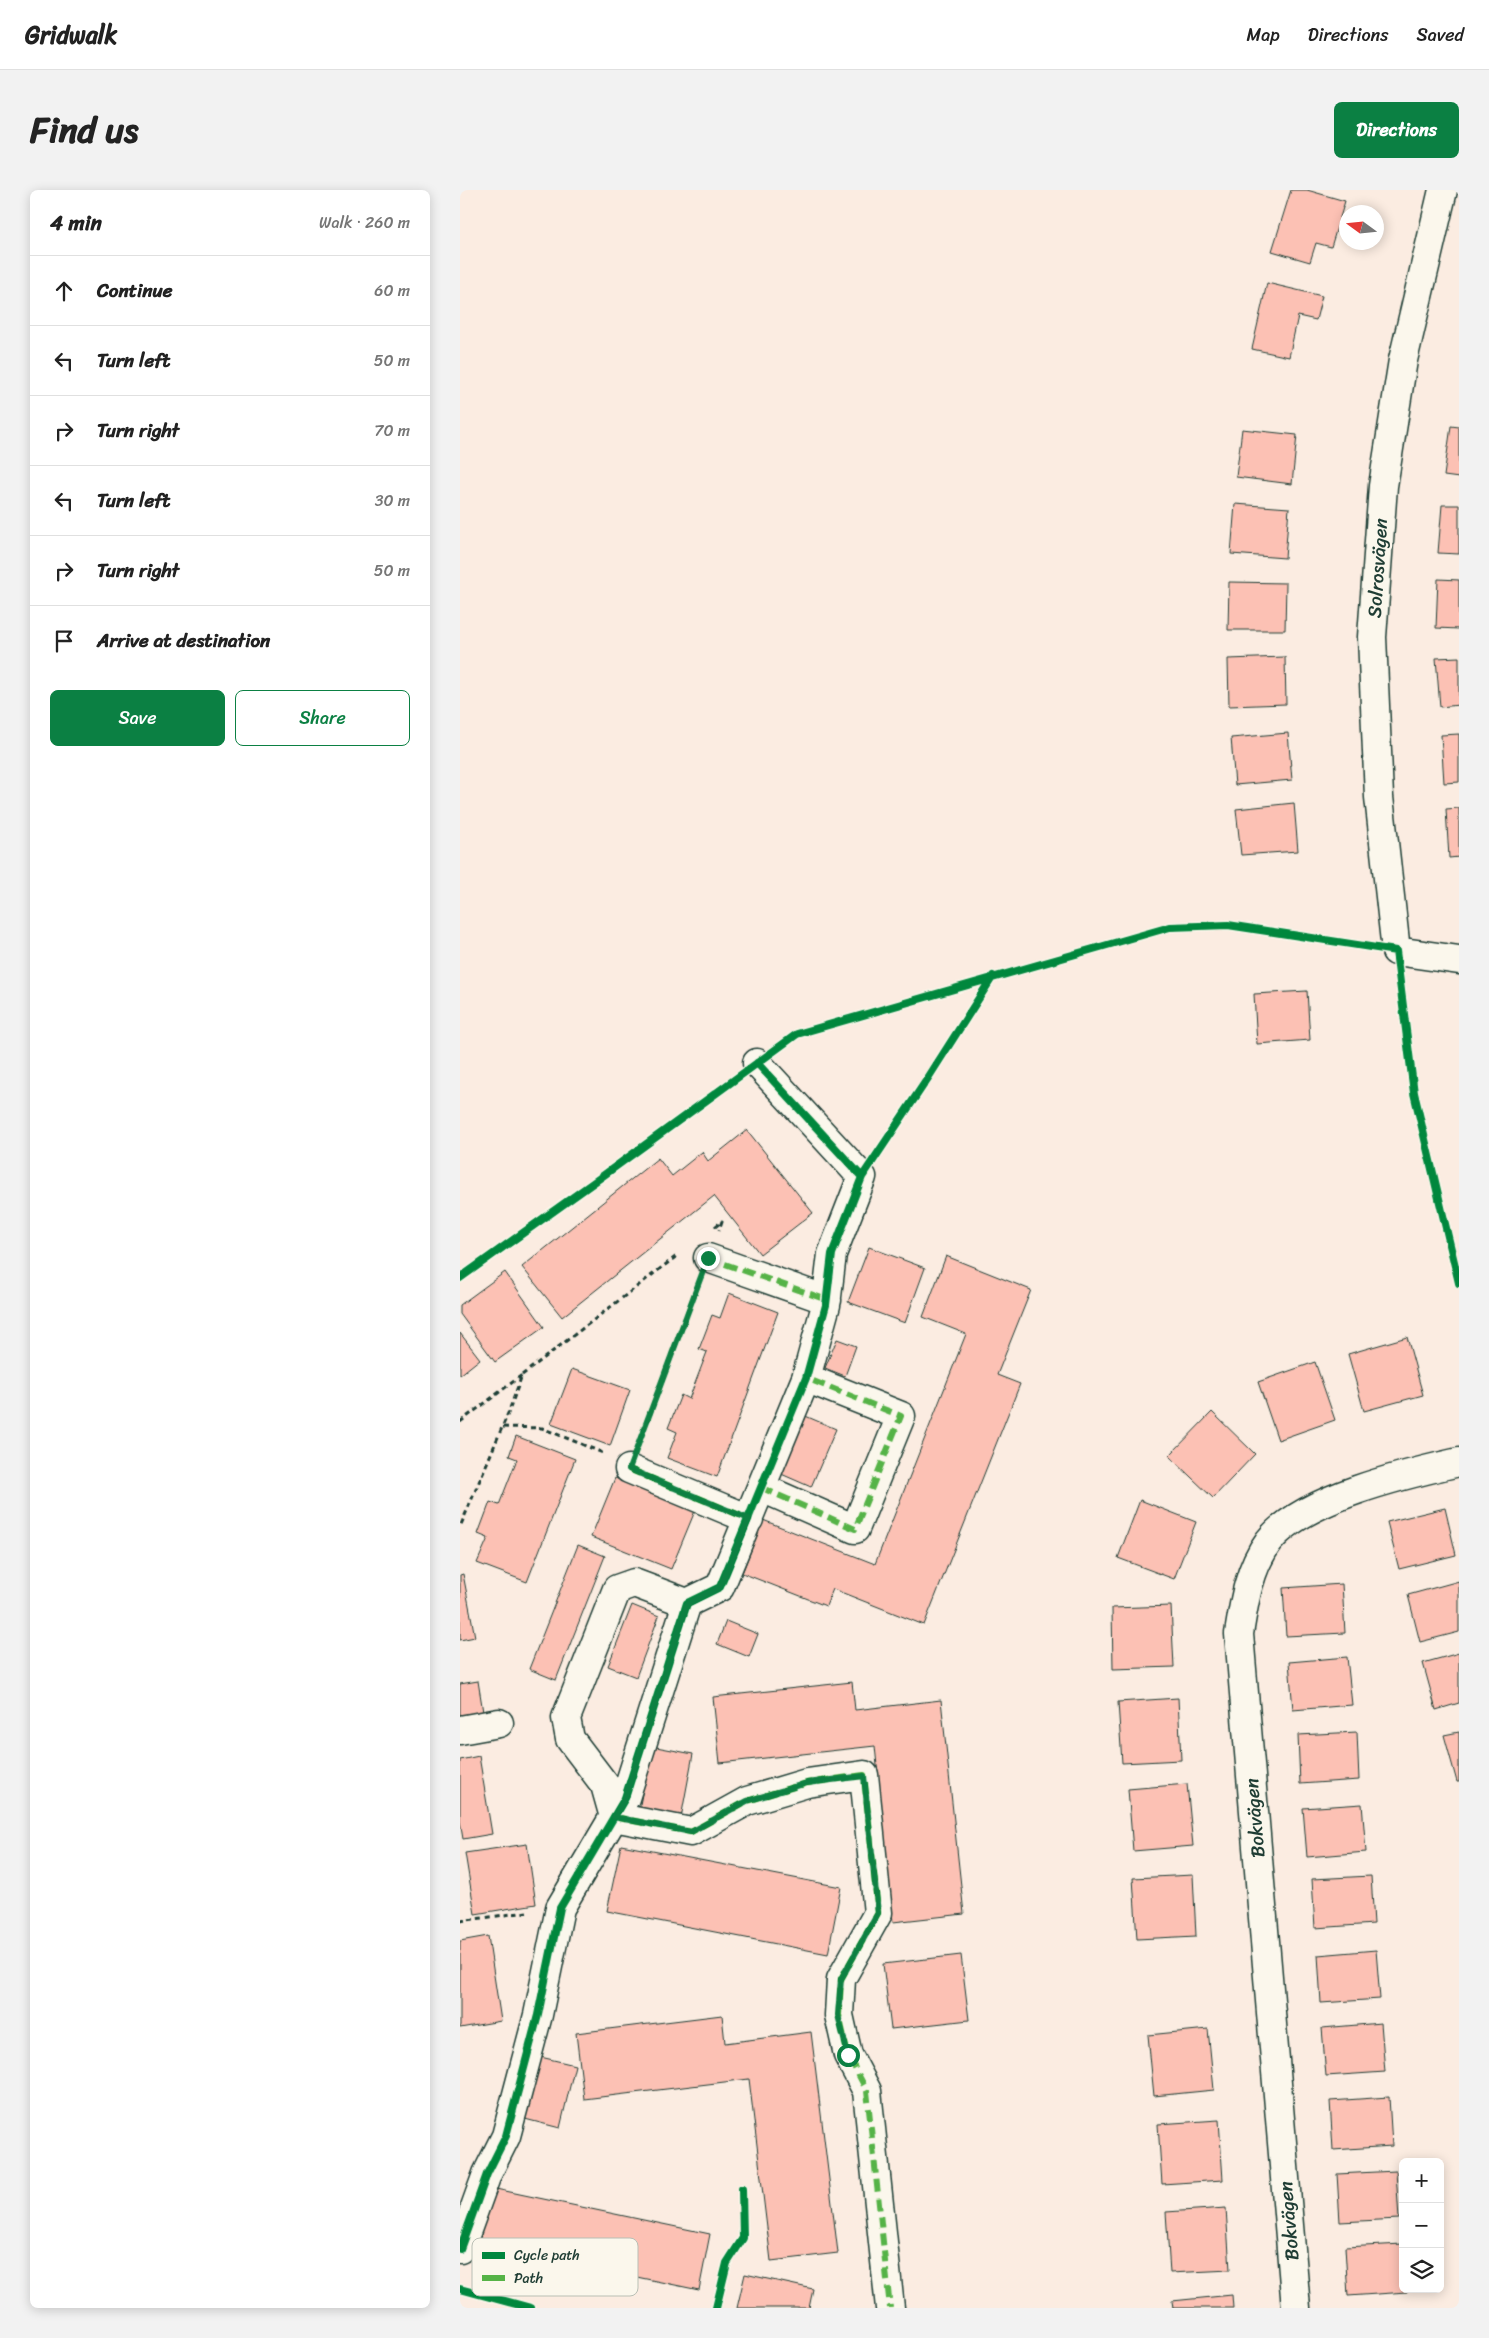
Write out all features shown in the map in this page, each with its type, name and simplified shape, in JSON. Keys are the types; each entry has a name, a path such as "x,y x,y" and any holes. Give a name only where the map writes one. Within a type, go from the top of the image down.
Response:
{"street":[{"name":"Solrosvägen","path":"1443,190 1403,360 1383,486 1372,637 1379,797 1396,951 1459,960"},
{"path":"460,2249 487,2174 506,2136 538,2015 560,1908 625,1798 687,1604 720,1587 762,1488 806,1378 827,1300 832,1254 862,1177 757,1063"},
{"path":"700,1247 827,1300"},
{"path":"762,1488 856,1529 901,1416 806,1378"},
{"name":"Bokvägen","path":"1296,2308 1239,1634 1243,1603 1254,1567 1269,1541 1287,1522 1327,1502 1400,1475 1459,1462"},
{"path":"629,1469 749,1519"},
{"path":"614,1817 606,1785 570,1739 566,1718 617,1589 634,1583 687,1604"},
{"path":"460,1730 498,1723"},
{"path":"614,1817 691,1832 747,1801 807,1783 864,1776 878,1913 841,1979 838,2015 848,2055 867,2091 890,2308"}],"path":[{"path":"460,1422 700,1247 722,1221 700,1247 629,1469 602,1452 542,1428 503,1427"},
{"path":"460,1527 503,1427 522,1375"},
{"path":"460,1921 560,1908"}],"building":[{"path":"1291,190 1307,190 1345,201 1344,205 1339,205 1339,221 1331,247 1316,243 1310,262 1272,251"},
{"path":"1267,283 1322,296 1316,320 1298,316 1289,357 1252,349"},
{"path":"1451,426 1459,427 1459,478 1444,476"},
{"path":"1242,429 1297,435 1292,484 1236,477"},
{"path":"1235,504 1289,508 1285,558 1231,554"},
{"path":"1442,505 1459,505 1459,554 1438,553"},
{"path":"1438,579 1459,580 1459,629 1436,628"},
{"path":"1229,582 1286,583 1285,630 1228,630"},
{"path":"1285,657 1286,704 1229,706 1228,659"},
{"path":"1459,657 1459,705 1440,707 1436,658"},
{"path":"1288,733 1292,780 1235,785 1231,738"},
{"path":"1459,734 1459,782 1444,783 1441,735"},
{"path":"1294,803 1298,851 1241,855 1236,809"},
{"path":"1459,808 1459,857 1449,858 1446,809"},
{"path":"1307,991 1310,1040 1257,1044 1254,994"},
{"path":"747,1130 813,1213 760,1254 714,1196 562,1317 522,1267 658,1158 672,1176 702,1152 708,1161"},
{"path":"869,1247 925,1268 905,1323 848,1302"},
{"path":"946,1256 1031,1290 997,1375 1020,1384 924,1625 833,1589 826,1606 742,1573 763,1520 875,1564 966,1334 923,1317"},
{"path":"505,1272 544,1327 495,1362 460,1314 460,1305"},
{"path":"729,1293 778,1312 717,1477 667,1458 677,1432 668,1428 681,1395 689,1399 707,1352 699,1349 712,1315 720,1318"},
{"path":"460,1333 480,1359 460,1375"},
{"path":"1407,1337 1423,1395 1364,1411 1348,1354"},
{"path":"837,1339 856,1346 845,1376 825,1368"},
{"path":"1315,1362 1335,1420 1278,1440 1258,1382"},
{"path":"572,1369 630,1390 610,1446 551,1424"},
{"path":"1212,1412 1255,1454 1213,1498 1169,1456"},
{"path":"803,1415 836,1429 811,1487 779,1473"},
{"path":"516,1436 575,1459 527,1582 477,1563 488,1538 478,1534 490,1502 499,1505 517,1459 509,1456"},
{"path":"615,1478 695,1511 671,1569 591,1537"},
{"path":"1140,1500 1196,1522 1174,1579 1118,1558"},
{"path":"1445,1508 1456,1555 1399,1569 1387,1522"},
{"path":"578,1545 605,1556 556,1680 529,1669"},
{"path":"463,1574 475,1637 460,1640 460,1575"},
{"path":"1459,1581 1459,1632 1420,1642 1408,1595"},
{"path":"1342,1584 1345,1633 1286,1636 1283,1588"},
{"path":"632,1605 659,1616 636,1677 608,1666"},
{"path":"1171,1606 1174,1667 1113,1669 1112,1608"},
{"path":"726,1621 758,1634 749,1657 717,1644"},
{"path":"1459,1653 1459,1703 1436,1710 1423,1663"},
{"path":"1347,1657 1352,1705 1293,1710 1289,1662"},
{"path":"478,1681 483,1712 460,1716 460,1684"},
{"path":"852,1682 855,1710 941,1700 964,1914 893,1922 875,1746 720,1763 713,1697"},
{"path":"1178,1698 1181,1760 1122,1763 1118,1702"},
{"path":"1357,1732 1359,1780 1300,1784 1298,1735"},
{"path":"1459,1732 1459,1782 1457,1782 1444,1735"},
{"path":"651,1746 693,1754 681,1818 639,1810"},
{"path":"479,1756 492,1834 463,1839 460,1821 460,1760"},
{"path":"1187,1784 1193,1846 1133,1851 1128,1789"},
{"path":"1362,1804 1366,1852 1307,1857 1303,1808"},
{"path":"527,1844 536,1904 475,1914 465,1853"},
{"path":"621,1845 841,1887 828,1954 607,1911"},
{"path":"1193,1875 1196,1936 1137,1939 1133,1878"},
{"path":"1371,1876 1374,1924 1315,1928 1312,1879"},
{"path":"488,1936 501,2021 460,2028 460,1941"},
{"path":"1376,1950 1380,1999 1321,2003 1318,1955"},
{"path":"961,1955 969,2020 891,2029 883,1964"},
{"path":"722,2015 725,2043 811,2032 838,2253 771,2261 749,2079 584,2099 576,2033"},
{"path":"1381,2023 1385,2072 1326,2076 1322,2028"},
{"path":"1208,2029 1214,2090 1154,2096 1148,2035"},
{"path":"536,2056 575,2065 560,2128 521,2118"},
{"path":"1389,2097 1392,2146 1333,2150 1330,2101"},
{"path":"1219,2120 1223,2180 1162,2184 1158,2124"},
{"path":"1396,2171 1399,2219 1340,2222 1337,2174"},
{"path":"491,2188 710,2234 699,2290 638,2277 638,2238 480,2238"},
{"path":"1226,2208 1230,2270 1170,2273 1166,2212"},
{"path":"1399,2244 1399,2293 1348,2296 1345,2247"},
{"path":"745,2274 813,2289 809,2308 737,2308"},
{"path":"1232,2295 1233,2308 1173,2308 1172,2301"}],"marked path":[{"path":"708,1258 827,1300"},
{"path":"762,1488 855,1529 901,1416 806,1378"},
{"path":"629,1469 749,1519"},
{"path":"614,1817 691,1832 747,1801 807,1783 864,1775 878,1913 841,1979 839,2015 848,2055 867,2091 890,2308"}],"cycle path":[{"path":"460,1278 797,1034 1170,927 1228,925 1396,951 1414,1093 1459,1283"},
{"path":"862,1177 993,976"},
{"path":"460,2249 487,2174 506,2136 538,2015 560,1908 625,1798 687,1603 720,1587 806,1378 826,1305 832,1254 862,1177 757,1063"},
{"path":"716,2308 727,2263 743,2238 742,2189"},
{"path":"460,2289 472,2292"},
{"path":"486,2296 531,2308"}],"route":[{"path":"708,1258 629,1469 749,1519 720,1587 687,1604 625,1798 614,1817 691,1832 747,1801 807,1783 864,1776 878,1913 841,1979 838,2015 848,2055"}]}
